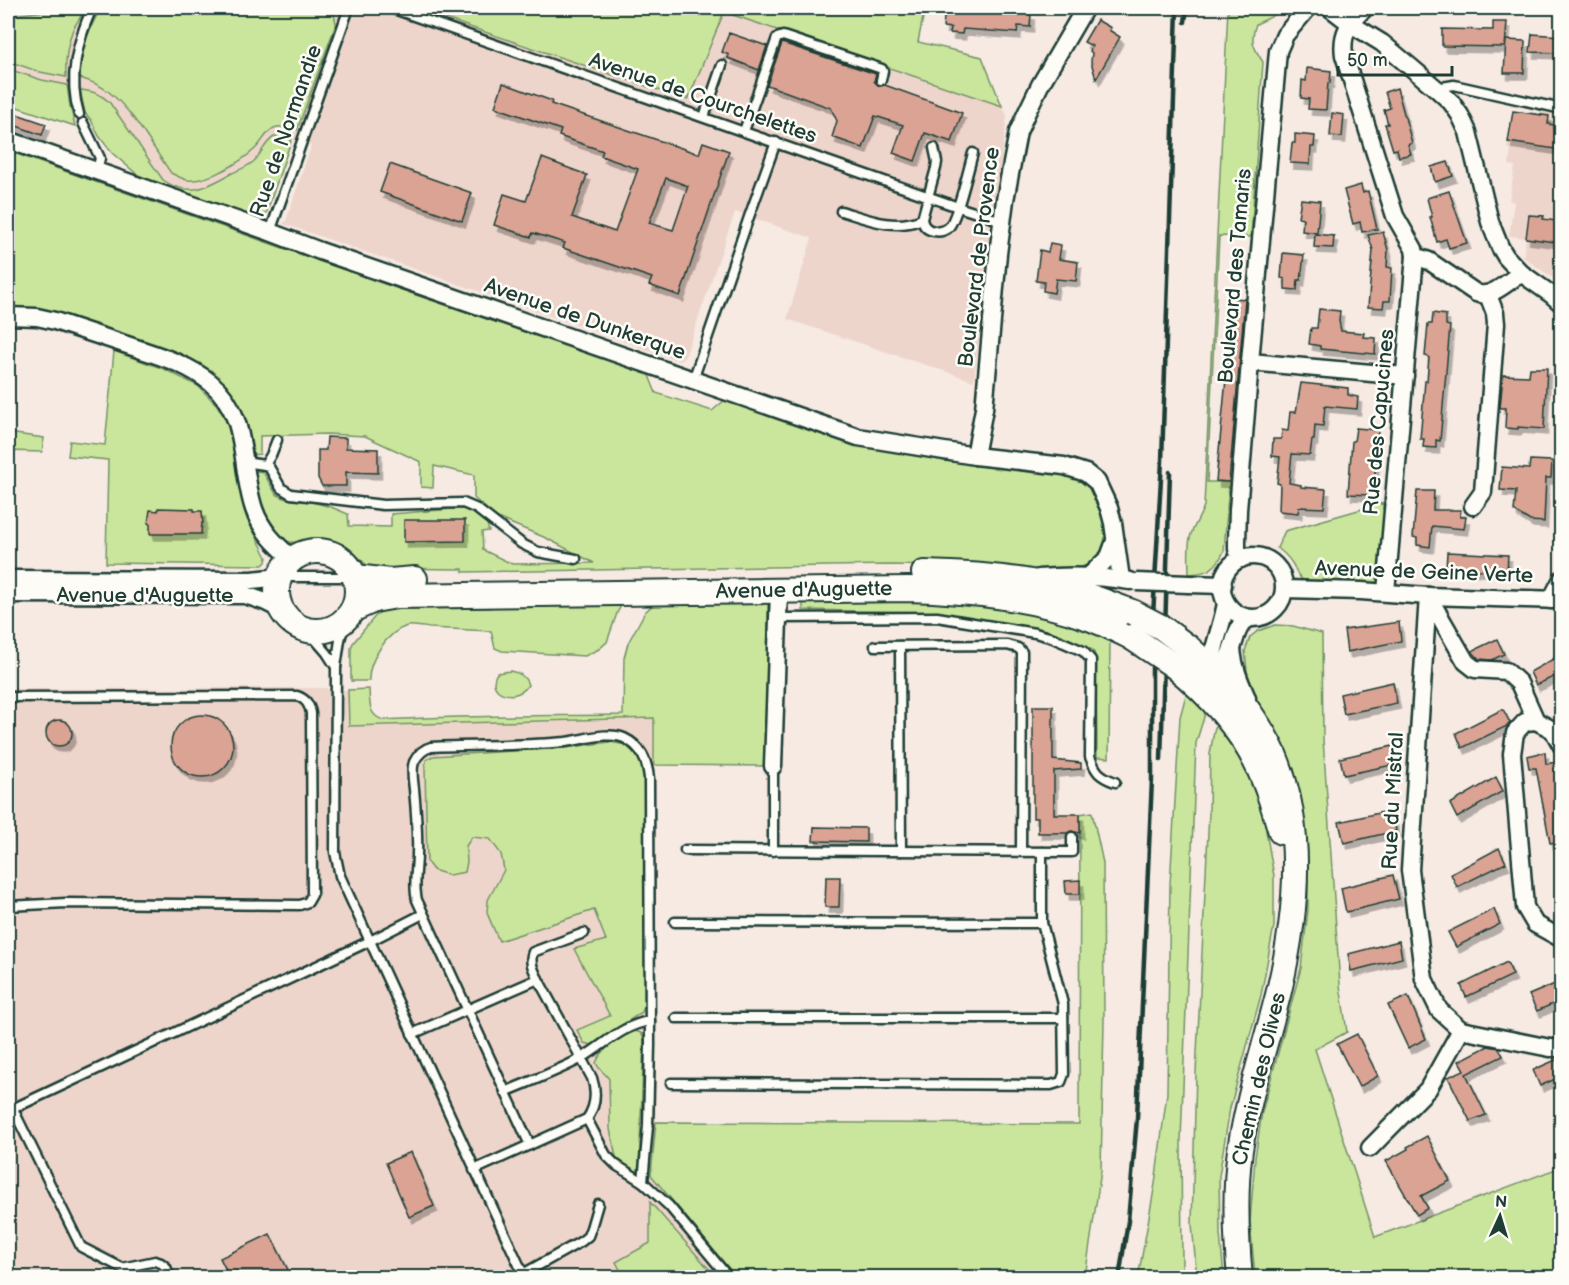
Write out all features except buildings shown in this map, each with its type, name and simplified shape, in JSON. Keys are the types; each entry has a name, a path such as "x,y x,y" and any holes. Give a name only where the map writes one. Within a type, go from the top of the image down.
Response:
{"main road":[{"path":"317,550 341,558 351,568 355,577 358,587 357,602 349,615 328,630 308,631 290,622 280,609 277,600 277,585 286,568 307,552 317,550"},
{"name":"Avenue d'Auguette","path":"355,577 390,581 912,573 1017,580 1065,589 1095,598 1132,612 1161,627 1223,712"},
{"name":"Avenue d'Auguette","path":"349,615 374,600 397,596 779,590 950,590 1028,601 1091,618 1131,637 1160,655 1190,666"},
{"name":"Chemin des Olives","path":"1190,666 1229,685 1265,738 1280,771 1290,806 1294,848 1291,933 1240,1151 1236,1221 1240,1278"},
{"name":"Chemin des Olives","path":"1223,712 1251,751 1261,772 1274,806 1294,881"}],"street":[{"name":"Boulevard de Provence","path":"975,456 984,409 1002,220 1012,154 1018,132 1040,85 1085,8"},
{"path":"1308,8 1321,8"},
{"name":"Boulevard des Tamaris","path":"1240,559 1237,549 1237,531 1278,51 1285,35 1308,8"},
{"path":"1330,8 1382,43 1451,102 1468,132 1490,222 1506,257 1521,273 1562,304"},
{"path":"1365,8 1356,16 1344,37 1344,55 1395,216 1414,249 1415,256 1429,261 1481,295 1488,295 1521,273"},
{"name":"Avenue de Dunkerque","path":"8,140 320,251 858,437 975,456 1064,466 1086,473 1097,482 1104,494 1113,523 1115,541 1129,580"},
{"name":"Rue des Capucines","path":"1386,592 1415,256"},
{"path":"1473,506 1484,492 1495,335 1495,313 1488,295"},
{"path":"8,316 37,317 55,321 183,365 213,384 225,397 239,428 254,510 267,534 278,547 286,568"},
{"path":"1250,362 1405,376"},
{"path":"1090,576 1109,557 1115,541"},
{"path":"1190,666 1216,668 1225,661 1240,625 1250,618 1271,612 1278,606 1285,589 1280,571 1265,558 1254,556 1235,562 1223,578 1223,594 1226,603 1240,616 1250,618"},
{"name":"Avenue d'Auguette","path":"8,579 252,580 286,568"},
{"path":"1017,580 1090,576 1223,585"},
{"path":"1556,600 1562,579"},
{"name":"Avenue de Geine Verte","path":"1285,589 1556,600"},
{"path":"773,766 779,590"},
{"name":"Avenue d'Auguette","path":"8,594 245,596 280,609"},
{"path":"1428,596 1466,663 1475,669 1506,671 1519,683 1536,721"},
{"name":"Rue du Mistral","path":"1428,596 1410,870 1424,979 1439,1010 1461,1030"},
{"path":"1190,666 1213,647 1226,603"},
{"name":"Chemin des Olives","path":"1232,648 1232,656 1240,681 1265,738"},
{"path":"1562,746 1557,725 1536,721 1525,722 1515,733 1512,754 1525,907 1535,924 1562,939"},
{"path":"1370,1148 1428,1089 1461,1030 1550,1048 1562,1048"}],"lane":[{"path":"92,8 79,39 76,53 75,92 81,118 100,158 97,171"},
{"name":"Rue de Normandie","path":"270,232 349,8"},
{"name":"Avenue de Courchelettes","path":"392,8 958,207 1002,220"},
{"path":"744,131 779,36 882,69 881,80"},
{"path":"704,117 722,65"},
{"path":"1438,90 1454,85 1562,109"},
{"path":"693,381 748,217 776,142"},
{"path":"934,148 936,168 922,219 926,227 931,230 943,231 949,228 958,207 974,153"},
{"path":"841,211 889,224 913,223 922,219"},
{"path":"265,465 272,455 277,440"},
{"path":"244,462 265,465 271,470 281,488 291,494 383,505 463,503 477,509 522,544 538,552 576,559"},
{"path":"349,615 336,667 335,852 340,876 524,1276 588,1236 598,1204"},
{"path":"778,618 937,617 1035,633 1083,651 1091,660 1090,756 1095,770 1103,778 1115,782"},
{"path":"308,631 336,667"},
{"path":"875,646 1007,645 1018,648 1022,652 1021,851"},
{"path":"900,646 901,851"},
{"path":"8,698 297,696 304,699 309,704 311,713 312,884 312,895 308,902 300,905 66,903 8,906"},
{"path":"530,1145 417,900 415,891 417,844 414,763 424,749 431,747 565,742 610,735 622,736 636,745 644,755 649,778 650,1021 648,1126 643,1182"},
{"path":"773,766 773,851"},
{"path":"685,850 1072,852 1072,837"},
{"path":"671,1083 1050,1085 1061,1082 1064,1074 1063,1004 1042,923 1042,852"},
{"path":"170,1278 166,1267 161,1263 155,1261 122,1268 81,1247 10,1110 423,914"},
{"path":"675,922 1042,923"},
{"path":"474,1170 587,1119 593,1111 595,1088 592,1078 531,964 533,952 584,933"},
{"path":"412,1034 538,979"},
{"path":"676,1018 1063,1018"},
{"path":"506,1092 581,1058 637,1022 650,1021"},
{"path":"587,1119 606,1155 616,1165 643,1182 669,1206 729,1278"}],"shaded area":[{"path":"8,8 925,8 918,42 982,57 1007,116 996,204 985,208 984,223 992,227 974,381 787,319 812,238 735,212 685,357 680,361 284,225 311,146 293,139 263,218 257,219 138,175 112,153 99,136 91,120 75,126 8,104"},
{"path":"1545,98 1561,99 1561,284 1523,257 1526,238 1509,236 1514,202 1509,200 1515,166 1509,165 1511,149 1507,148 1513,111 1541,115"},
{"path":"327,688 327,690 348,690 349,726 654,718 656,1122 651,1175 736,1277 8,1277 8,689"}],"green space":[{"path":"54,8 82,8 81,16 69,41 66,77 40,72 8,61 8,16"},
{"path":"101,8 331,8 336,24 297,130 274,128 255,149 233,165 205,178 188,180 171,173 118,100 102,87 80,78 81,59 86,41"},
{"path":"413,8 925,8 918,42 982,57 1002,106 724,12 688,100"},
{"path":"1228,8 1279,8 1271,17 1256,24 1253,35 1255,48 1263,62 1251,237 1219,236 1207,482 1229,482 1224,551 1211,569 1189,574 1190,539 1204,506"},
{"path":"8,69 67,85 75,126 8,104"},
{"path":"80,90 97,94 110,103 163,180 182,188 198,188 214,183 251,164 274,137 292,138 266,214 263,218 257,219 138,175 112,153 99,136 85,113"},
{"path":"8,151 416,295 648,373 656,393 712,411 726,399 831,435 944,461 1068,475 1083,479 1094,488 1106,522 1107,540 1102,553 1090,563 1078,569 1063,571 889,565 463,572 463,569 369,568 357,555 336,541 310,538 296,542 287,541 274,530 264,511 255,481 257,471 263,472 276,494 286,499 331,507 348,514 349,526 391,527 391,514 467,509 487,524 489,531 482,532 483,550 512,564 594,563 546,538 493,516 474,498 474,475 434,466 433,488 421,487 421,462 365,436 327,434 260,436 260,454 251,455 248,429 243,412 214,376 191,360 47,312 8,308"},
{"path":"114,351 164,369 198,386 217,405 229,425 234,443 239,488 247,519 267,557 263,565 106,563 108,460 68,456 70,441 105,445"},
{"path":"8,433 44,438 42,452 8,451"},
{"path":"1383,503 1383,509 1387,509 1381,583 1303,580 1289,559 1277,548 1285,531"},
{"path":"768,598 767,766 654,765 654,718 349,726 348,690 369,689 372,712 384,720 474,716 623,715 624,658 628,643 645,612 654,604"},
{"path":"803,599 944,600 998,603 1110,634 1109,758 1097,757 1096,658 1093,650 1037,628 927,612 803,610"},
{"path":"498,602 622,604 607,642 585,656 502,651 495,648 491,631 407,626 392,634 380,648 372,665 369,681 351,681 353,643 377,614 386,609 490,608"},
{"path":"1275,625 1293,626 1322,634 1323,739 1340,985 1347,1032 1315,1049 1375,1237 1561,1167 1561,1277 1255,1277 1250,1221 1255,1158 1262,1112 1301,968 1308,910 1308,864 1298,793 1284,745 1256,701 1247,671 1245,651 1250,637 1258,631"},
{"path":"510,671 521,675 528,685 517,694 504,694 495,686 494,680 497,673"},
{"path":"1188,687 1208,704 1196,743 1181,1140 1184,1277 1138,1278 1155,1184 1167,1093 1170,885 1180,717"},
{"path":"1218,719 1242,761 1263,814 1274,876 1274,926 1261,995 1230,1108 1219,1176 1220,1234 1224,1277 1197,1278 1192,1224 1196,1073 1210,754"},
{"path":"610,742 626,745 637,756 644,771 645,1003 642,1012 592,1045 584,1043 577,1030 610,1016 574,949 606,940 594,910 499,941 487,913 488,900 504,870 501,854 490,839 472,837 466,846 465,872 449,875 433,870 427,862 425,768 426,760 433,756 564,748"},
{"path":"1092,812 1103,863 1104,1021 1101,1171 1085,1277 736,1277 651,1175 656,1122 1079,1124 1080,814"},
{"path":"635,1031 641,1033 644,1038 639,1172 636,1173 616,1157 610,1129 609,1079 596,1063 612,1043"},
{"path":"650,1202 716,1277 624,1277 616,1262 650,1243"}],"railway":[{"path":"1119,1278 1128,1221 1137,1118 1152,779 1152,633 1162,461 1177,8"},
{"path":"1185,22 1187,8"},
{"path":"1161,760 1170,472"}]}
